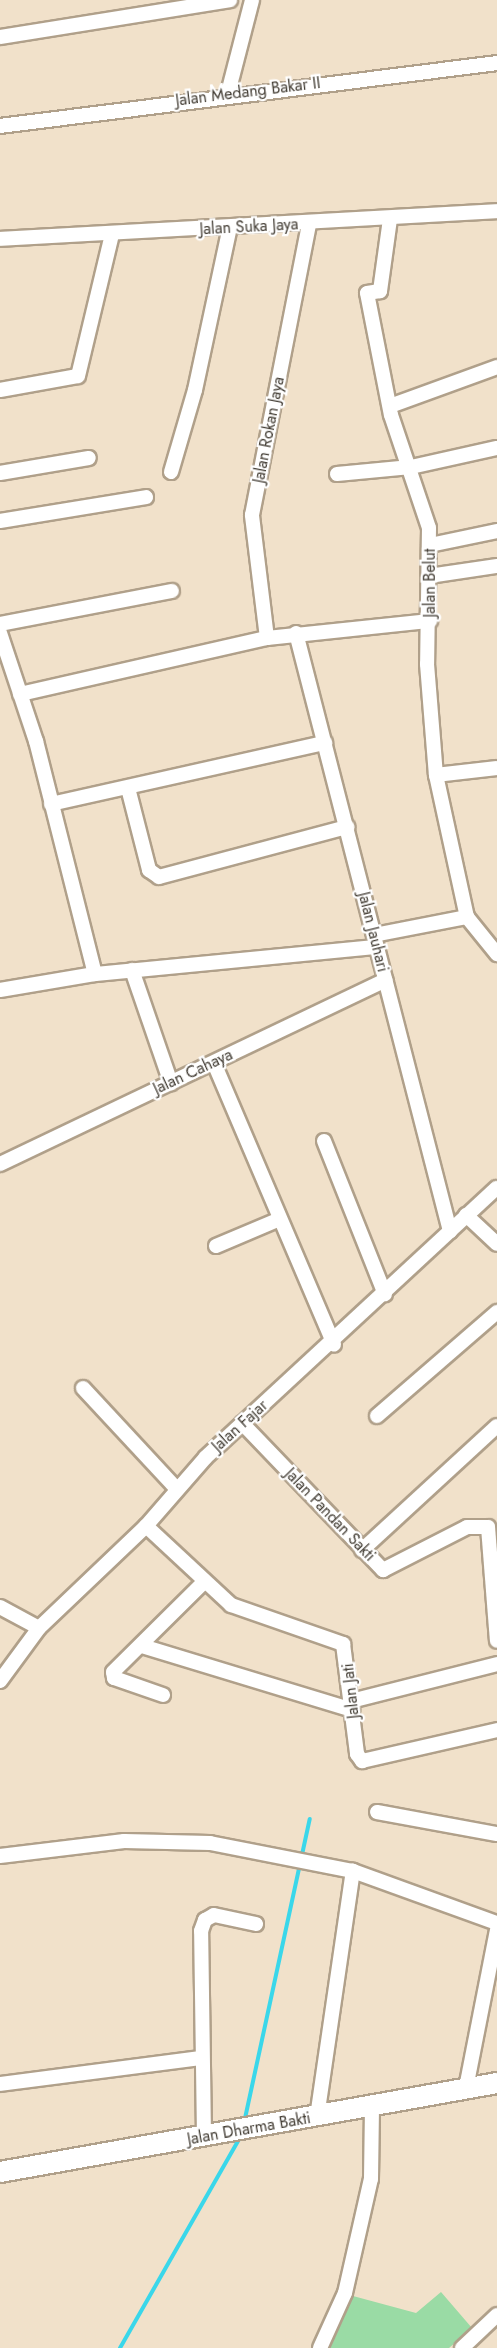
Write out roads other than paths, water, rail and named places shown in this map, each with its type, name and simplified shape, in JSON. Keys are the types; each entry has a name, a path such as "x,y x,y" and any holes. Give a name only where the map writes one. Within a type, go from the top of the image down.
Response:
{"main road":[{"name":"Jalan Dharma Bakti","path":"0,2172 372,2108 497,2083"}],"street":[{"path":"0,37 230,0"},
{"path":"228,93 252,0"},
{"name":"Jalan Medang Bakar II","path":"0,126 228,93 497,63"},
{"name":"Jalan Suka Jaya","path":"0,240 309,224 497,211"},
{"name":"Jalan Belut","path":"390,219 380,291 367,293 390,406 411,467 430,545 428,706 436,775 467,917 497,954"},
{"name":"Jalan Rokan Jaya","path":"267,638 252,515 309,224"},
{"path":"171,472 195,390 230,227"},
{"path":"0,390 78,376 112,234"},
{"path":"390,406 497,367"},
{"path":"336,474 411,467 497,448"},
{"path":"0,473 89,458"},
{"path":"0,521 146,497"},
{"path":"430,545 497,531"},
{"path":"429,576 497,566"},
{"path":"0,624 172,591"},
{"path":"20,694 267,638 296,633 430,621"},
{"path":"0,633 51,804 95,974"},
{"name":"Jalan Jauhari","path":"296,633 450,1231"},
{"path":"51,804 325,743"},
{"path":"436,775 497,768"},
{"path":"128,788 149,870 159,877 347,827"},
{"path":"0,990 95,974 375,941 467,917"},
{"path":"132,970 171,1083"},
{"name":"Jalan Cahaya","path":"0,1164 386,980"},
{"path":"214,1063 334,1344"},
{"path":"324,1141 385,1294"},
{"name":"Jalan Fajar","path":"0,1681 39,1628 147,1526 177,1490 242,1423 334,1344 466,1215 497,1188"},
{"path":"466,1215 497,1244"},
{"path":"216,1246 280,1219"},
{"path":"378,1416 497,1312"},
{"path":"83,1388 177,1490"},
{"name":"Jalan Pandan Sakti","path":"242,1423 383,1570 467,1527 493,1525 497,1641"},
{"path":"362,1550 497,1426"},
{"name":"Jalan Jati","path":"147,1526 231,1605 343,1644 357,1754 365,1761 497,1730"},
{"path":"163,1695 113,1675 205,1581"},
{"path":"0,1607 39,1628"},
{"path":"142,1646 352,1705 497,1664"},
{"path":"377,1812 497,1834"},
{"path":"0,1856 161,1840 293,1856 353,1871 497,1923"},
{"path":"317,2117 353,1871"},
{"path":"204,2137 201,2058 205,1920 214,1915 256,1924"},
{"path":"466,2088 497,1930"},
{"path":"0,2084 201,2058"},
{"path":"320,2348 345,2293 371,2179 372,2108"},
{"path":"462,2348 497,2315"}],"waterway":[{"path":"244,2123 310,1819"},
{"path":"120,2348 241,2136"}]}
